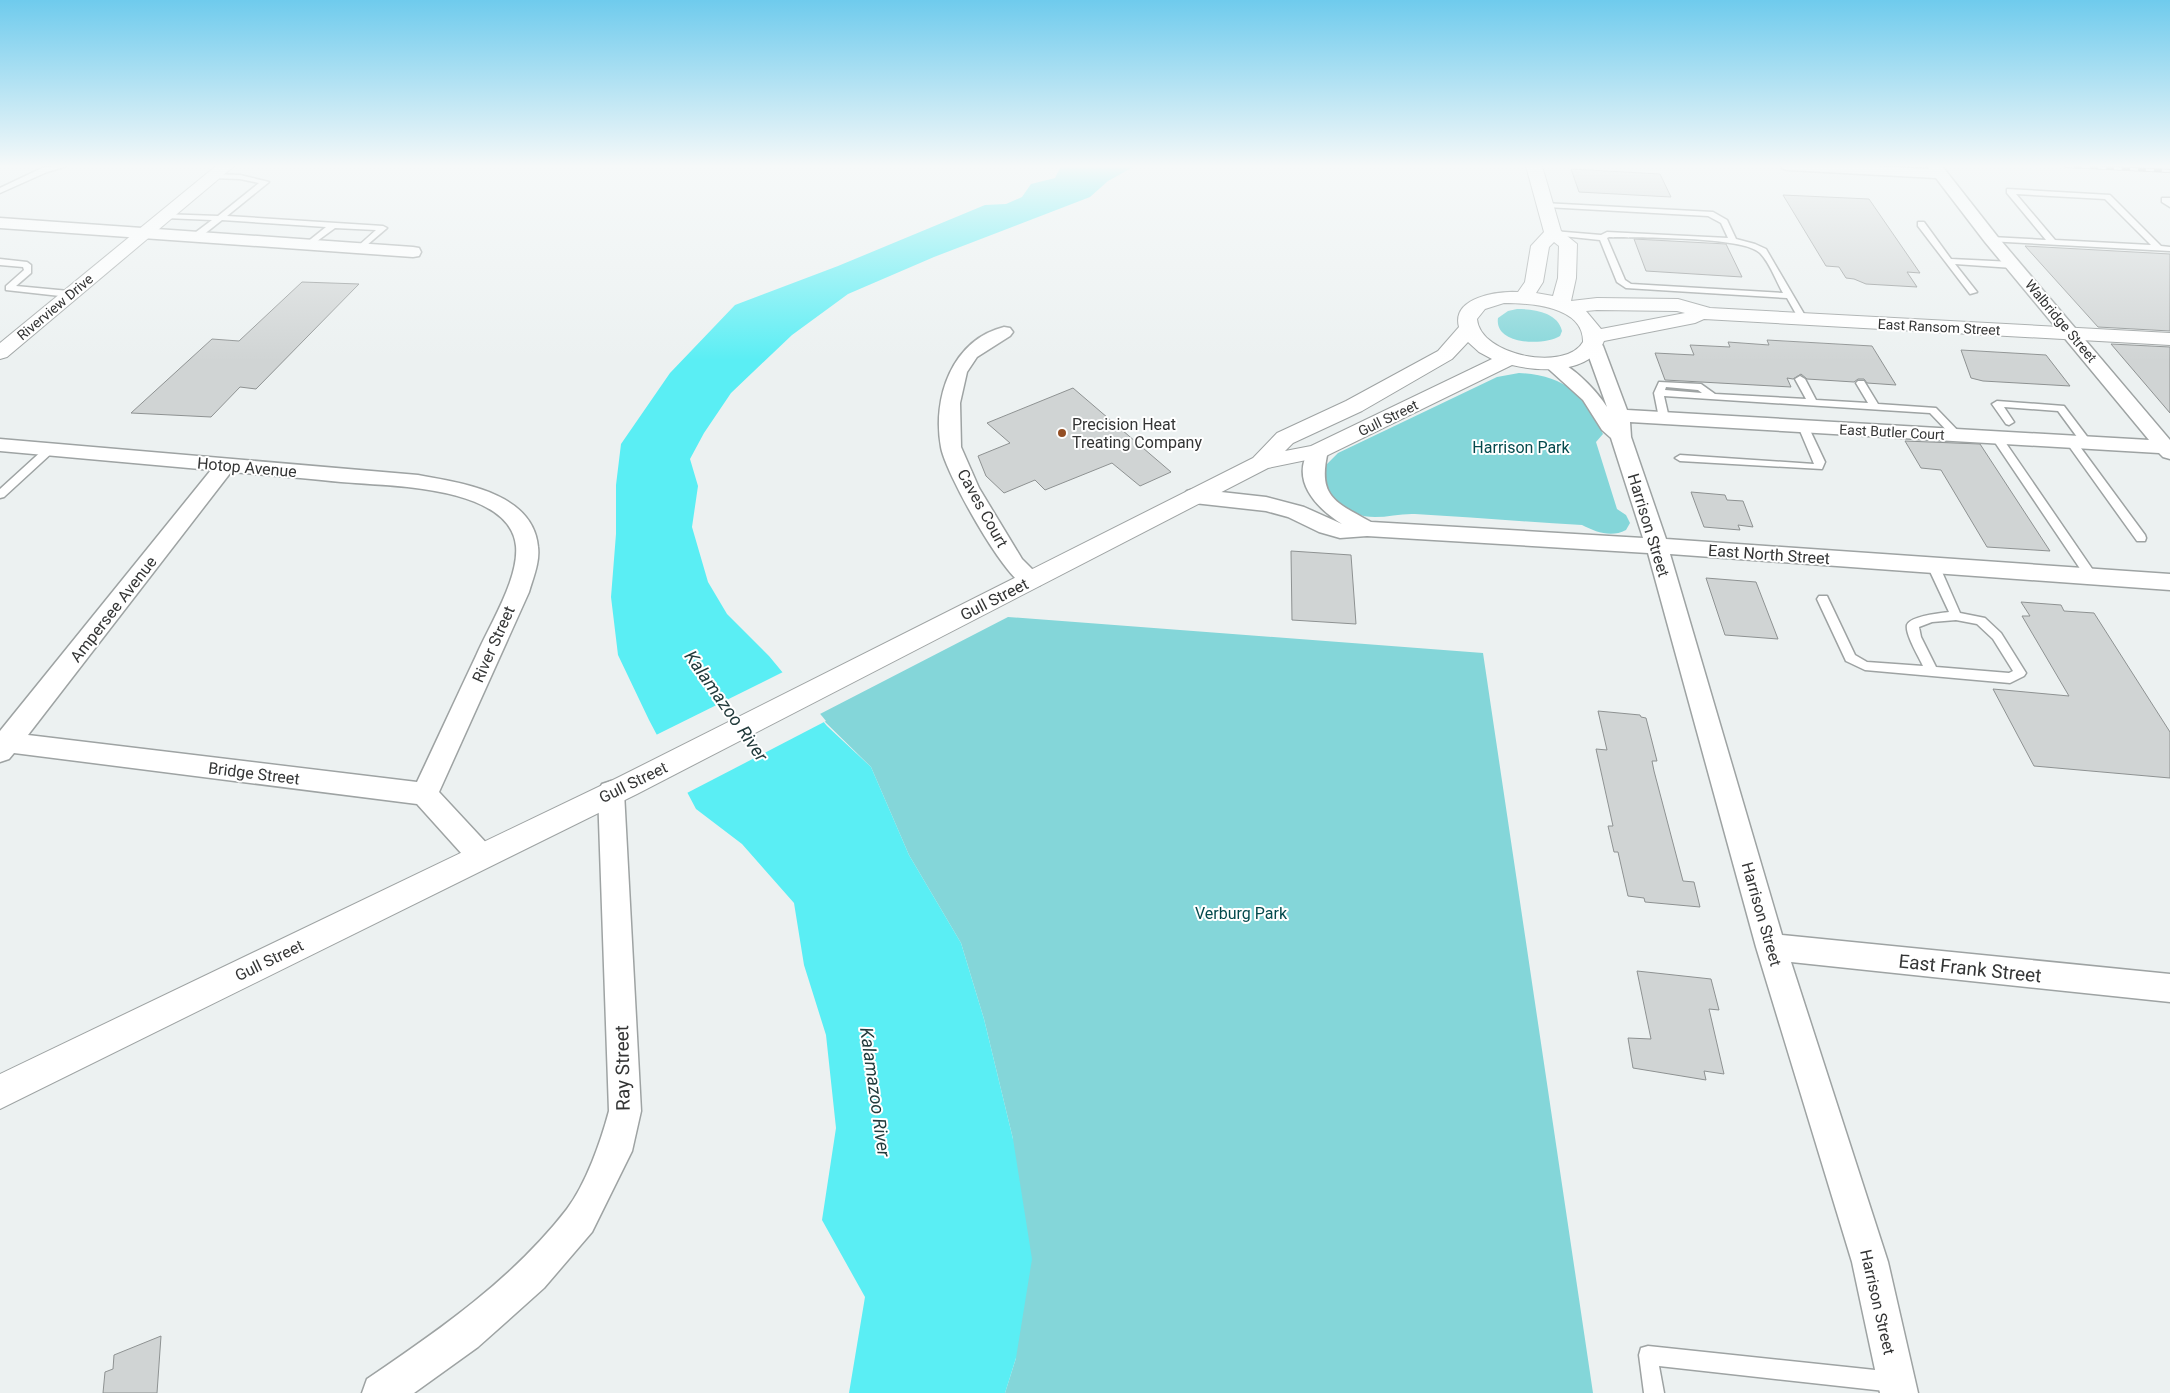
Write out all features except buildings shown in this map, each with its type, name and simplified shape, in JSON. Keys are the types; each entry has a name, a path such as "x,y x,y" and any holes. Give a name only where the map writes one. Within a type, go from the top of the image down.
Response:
{"street":[{"path":"100,231 412,252"},
{"name":"Riverview Drive","path":"0,353 147,231"},
{"name":"Walbridge Street","path":"1985,231 2168,449"},
{"path":"1524,297 1534,282 1540,246 1553,233 1568,244 1567,278 1563,306"},
{"path":"1524,297 1563,306 1591,325 1595,341 1586,355 1572,361 1531,363 1510,358 1490,350 1476,340 1468,329 1467,318 1474,308 1495,299 1524,297"},
{"name":"East Ransom Street","path":"1563,306 1597,304 1678,305 1709,314 2170,339"},
{"name":"East Ransom Street","path":"1595,341 1633,327 1683,321 1709,314"},
{"name":"Gull Street","path":"1261,463 1285,438 1354,406 1445,355 1468,329"},
{"name":"Caves Court","path":"1004,332 970,353 958,372 950,403 951,447 968,488 1014,564 1032,580"},
{"name":"Harrison Street","path":"1595,341 1657,546 1771,947 1870,1262 1897,1387"},
{"name":"Gull Street","path":"0,1092 619,789 1261,463 1318,451 1510,358"},
{"name":"Harrison Street","path":"1550,363 1590,396 1609,426 1620,426"},
{"name":"East Butler Court","path":"1620,426 1664,418 2168,449"},
{"name":"Hotop Avenue","path":"0,445 418,482 472,493 491,501"},
{"name":"East North Street","path":"1318,451 1313,470 1314,484 1321,497 1334,510 1368,529"},
{"name":"Ampersee Avenue","path":"3,745 226,466"},
{"name":"East North Street","path":"1194,496 1266,504 1296,512 1327,528 1340,531 1368,529 1657,546 2170,582"},
{"name":"River Street","path":"426,794 517,592 526,565 527,545 523,531 516,521 491,501"},
{"name":"Bridge Street","path":"3,745 426,794"},
{"name":"Ray Street","path":"381,1393 465,1334 531,1275 580,1220 616,1151 625,1110 619,789"},
{"path":"426,794 481,856"},
{"name":"East Frank Street","path":"1771,947 2170,988"}],"lane":[{"path":"195,237 203,231"},
{"path":"309,245 326,231"},
{"path":"360,249 380,231"},
{"path":"1728,231 1733,241"},
{"path":"1926,231 1973,292"},
{"path":"2043,231 2052,242"},
{"path":"2141,231 2158,248"},
{"path":"1553,233 1603,238 1607,234 1733,241 1756,245 1763,251 1803,319"},
{"path":"1603,238 1621,282 1629,286 1790,296"},
{"path":"1991,239 2170,249"},
{"path":"1948,261 2013,265"},
{"path":"0,262 27,265 28,272 10,288 69,294"},
{"path":"1800,379 1812,402"},
{"path":"1861,383 1875,406"},
{"path":"1664,418 1659,393 1933,410 1958,436"},
{"path":"2009,422 1997,404 2061,408 2079,443 2141,538"},
{"path":"1680,458 1818,467 1820,462 1803,426"},
{"path":"1997,438 2091,576"},
{"path":"0,494 49,450"},
{"path":"1933,565 1956,616"},
{"path":"1823,599 1850,658 1866,666 2010,678 2020,673 1997,636 1981,621 1956,616 1930,618 1914,625 1915,637 1932,671"},
{"path":"1654,1393 1648,1355 1897,1387"}],"green space":[{"path":"1517,309 1537,311 1550,316 1560,325 1562,331 1560,336 1532,342 1522,341 1504,334 1499,327 1498,318 1508,311"},
{"name":"Harrison Park","path":"1519,373 1548,378 1560,383 1571,389 1589,408 1603,434 1596,442 1617,509 1626,515 1630,523 1626,530 1609,534 1598,532 1582,525 1415,514 1370,517 1362,516 1347,509 1331,495 1326,482 1325,466 1338,453 1497,377"},
{"name":"Verburg Park","path":"1008,617 1483,653 1593,1393 1005,1393 1016,1358 1013,1139 984,1019 961,943 909,855 871,767 818,715"}],"water":[{"name":"Kalamazoo River","path":"922,231 1002,231 934,257 848,294 792,335 731,393 704,433 690,459 698,486 692,527 708,582 727,614 769,656 827,726 871,767 909,855 961,943 984,1019 1013,1139 1032,1259 1016,1358 1005,1393 849,1393 865,1297 822,1220 836,1128 826,1035 804,965 794,903 742,844 696,809 649,720 618,655 611,597 616,534 616,485 621,444 670,373 735,305 838,266"}],"pier":[{"path":"785,671 826,721 685,794 654,736"}],"place":[{"name":"Precision Heat Treating Company","path":"1062,433"}]}
